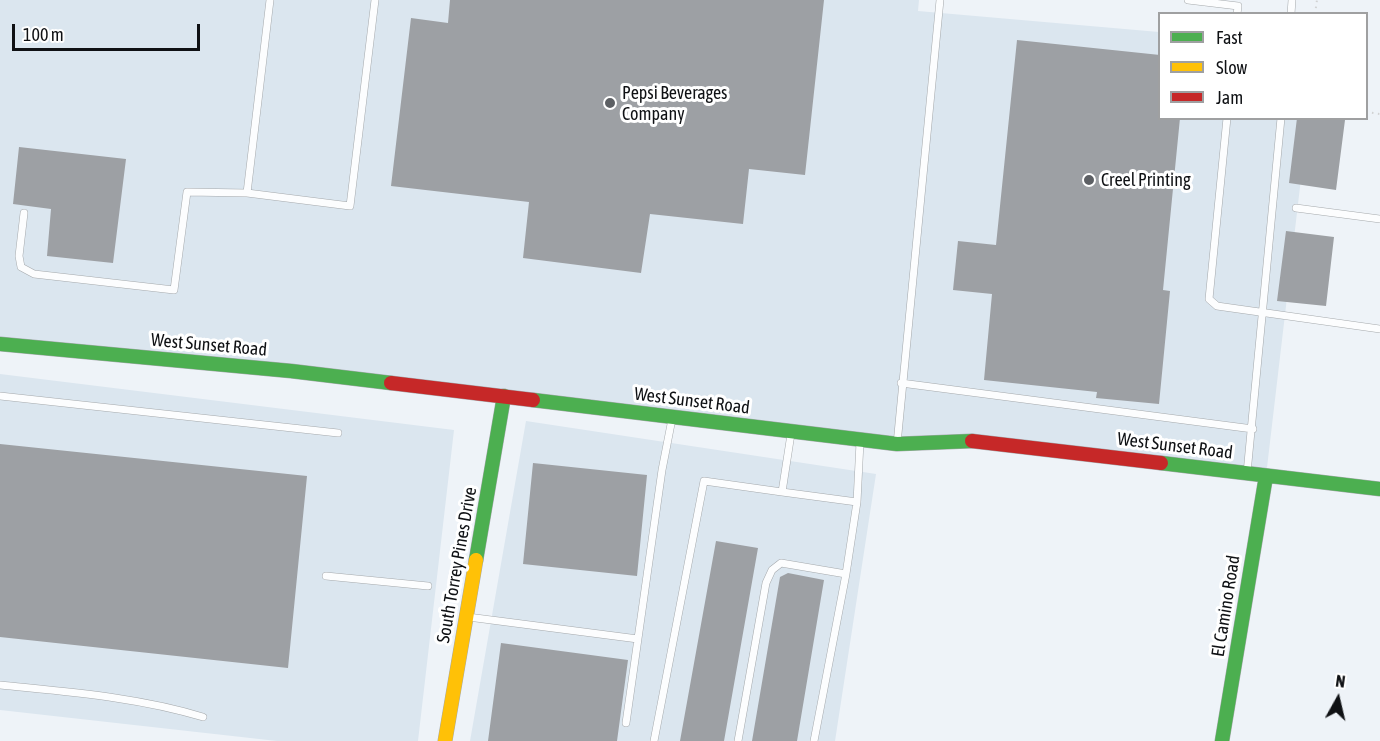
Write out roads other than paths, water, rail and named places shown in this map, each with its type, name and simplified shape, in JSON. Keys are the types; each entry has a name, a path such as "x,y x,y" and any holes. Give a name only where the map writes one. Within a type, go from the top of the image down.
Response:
{"main road":[{"name":"West Sunset Road","path":"0,344 291,370 897,444 979,441 1380,489"},
{"name":"South Torrey Pines Drive","path":"445,741 504,396"},
{"name":"El Camino Road","path":"1222,741 1266,476"}],"lane":[{"path":"247,194 270,0"},
{"path":"24,213 19,256 21,267 34,274 174,290 187,192 247,194 350,206 375,0"},
{"path":"897,444 901,383 940,0"},
{"path":"1188,0 1238,6 1237,12"},
{"path":"1227,120 1209,299 1217,306 1380,329"},
{"path":"1247,473 1281,120"},
{"path":"1296,208 1380,219"},
{"path":"901,383 1253,429"},
{"path":"0,396 338,433"},
{"path":"626,723 662,470 672,416"},
{"path":"782,492 792,431"},
{"path":"814,741 846,574 857,502 860,439"},
{"path":"654,741 704,481 857,502"},
{"path":"738,741 766,583 772,570 781,563 846,574"},
{"path":"326,576 428,586"},
{"path":"466,616 638,639"},
{"path":"0,685 153,705 203,717"}],"place":[{"name":"Pepsi Beverages Company","path":"610,103"},
{"name":"Creel Printing","path":"1089,180"}]}
